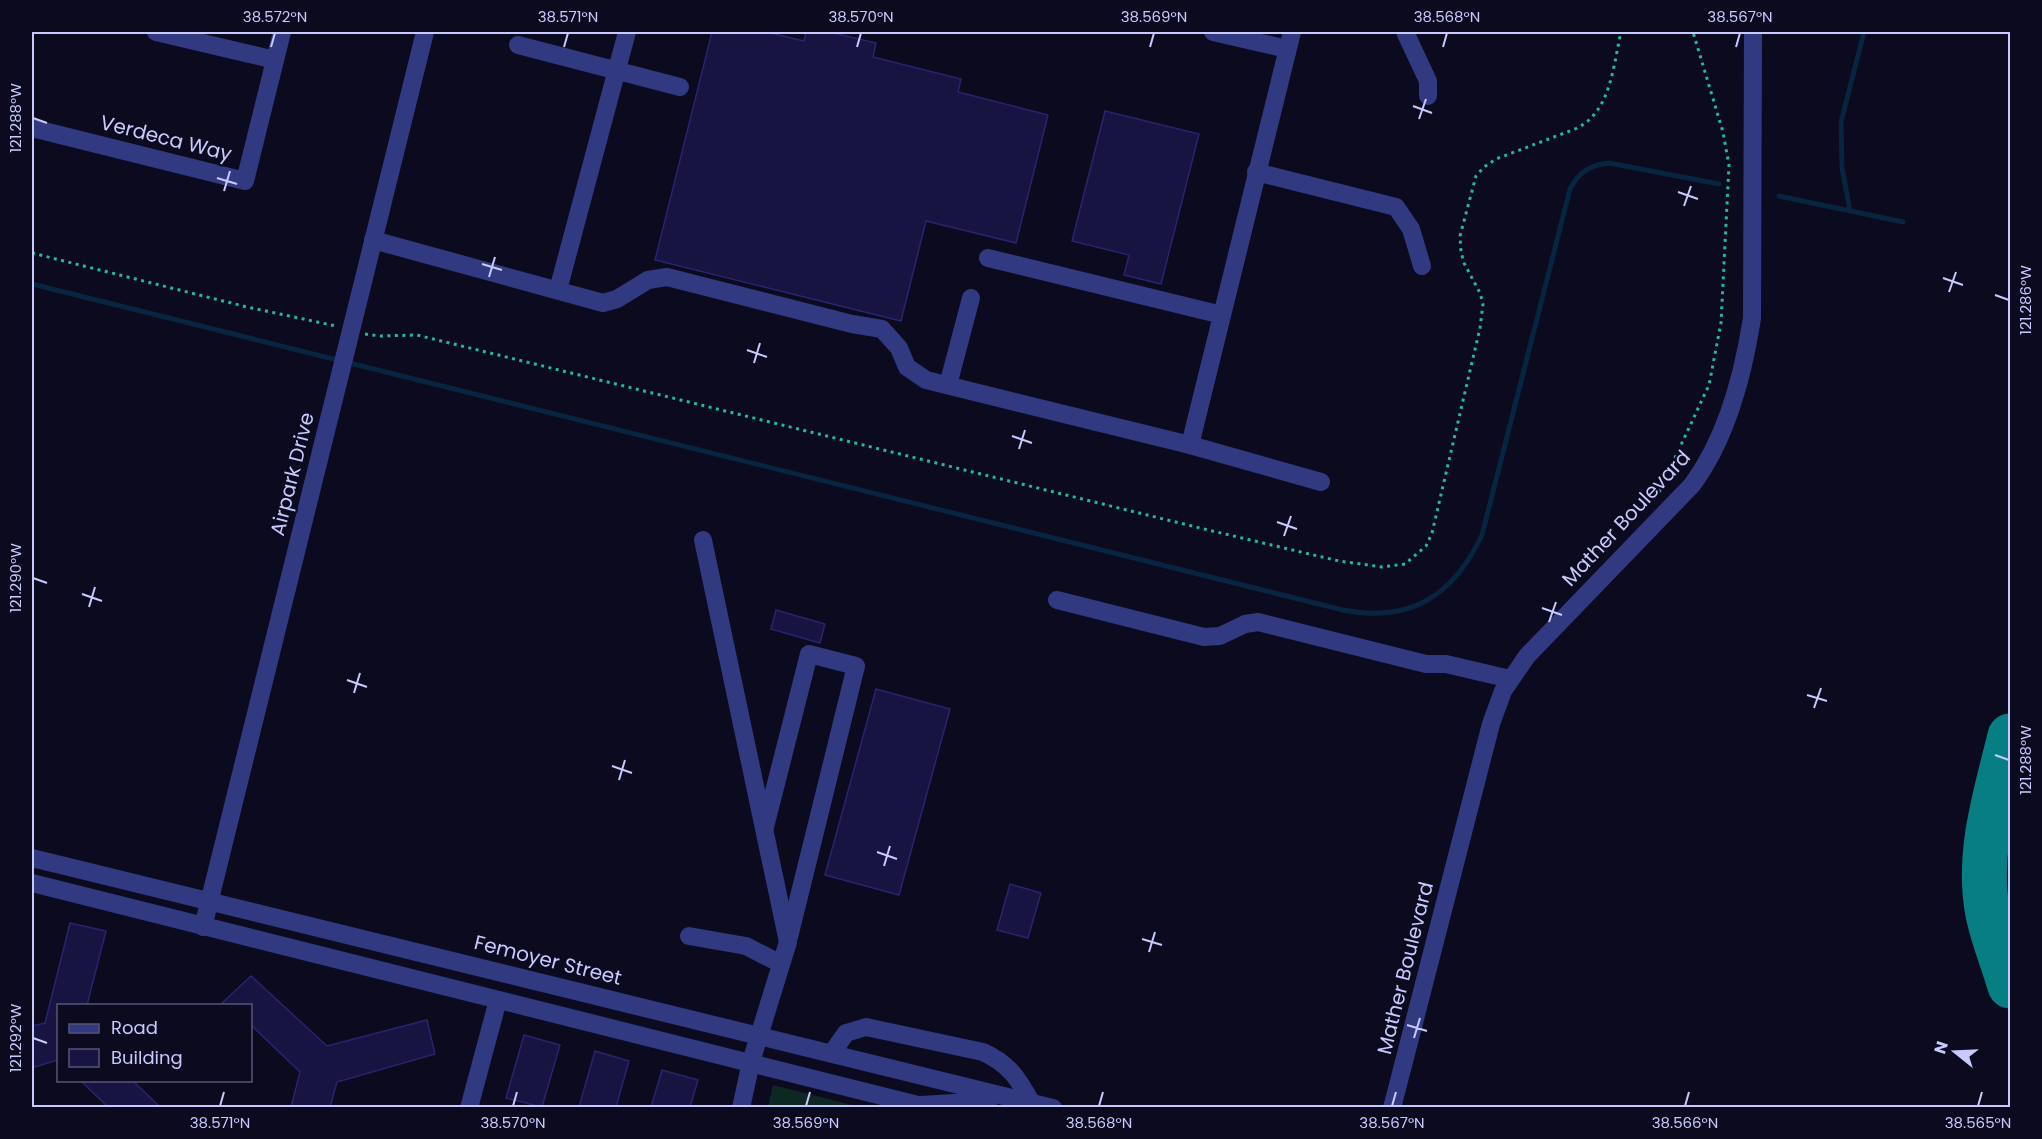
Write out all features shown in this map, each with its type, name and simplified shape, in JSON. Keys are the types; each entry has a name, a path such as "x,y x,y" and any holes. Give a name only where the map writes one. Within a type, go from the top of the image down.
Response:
{"street":[{"path":"156,32 275,60"},
{"name":"Verdeca Way","path":"32,128 245,181 282,32"},
{"name":"Airpark Drive","path":"203,927 425,32"},
{"path":"558,290 627,32"},
{"path":"1214,32 1287,49"},
{"path":"1190,445 1292,32"},
{"path":"1405,32 1428,81 1428,96"},
{"name":"Mather Boulevard","path":"1392,1107 1491,724 1503,691 1527,656 1692,485 1706,467 1721,436 1748,342 1752,318 1754,32"},
{"path":"518,45 680,87"},
{"path":"1256,172 1396,207 1411,229 1422,266"},
{"path":"373,240 603,303 617,299 648,280 667,277 852,324 882,329 899,348 907,367 926,380 1190,445 1322,482"},
{"path":"988,258 1222,315"},
{"path":"948,385 971,298"},
{"path":"703,540 788,942"},
{"path":"1057,600 1204,637 1220,636 1245,624 1258,622 1426,664 1446,664 1510,680"},
{"path":"741,1107 751,1062 788,942 856,666 809,654 764,831"},
{"name":"Femoyer Street","path":"32,858 832,1053 1030,1105 1053,1107"},
{"path":"32,884 925,1106 969,1102 989,1107"},
{"path":"689,936 746,946 781,964"},
{"path":"469,1107 498,1000"},
{"path":"832,1053 846,1033 866,1027 983,1052 998,1059 1017,1077 1030,1105"}],"path":[{"path":"370,335 417,335 1339,561 1382,567 1405,564 1426,546 1432,533 1480,328 1483,304 1480,293 1464,263 1460,236 1476,176 1496,159 1585,125 1594,117 1606,92 1621,32"},
{"path":"1656,499 1709,385 1721,323 1729,165 1723,132 1693,32"},
{"path":"32,253 247,307 330,324"}],"green space":[{"path":"773,1085 860,1107 768,1107"}],"building":[{"path":"712,32 766,32 804,41 806,32 829,32 876,43 873,57 961,79 958,92 1048,115 1016,243 926,221 901,321 655,260"},
{"path":"1105,111 1199,134 1161,284 1124,275 1129,255 1072,241"},
{"path":"776,610 825,624 820,643 771,629"},
{"path":"876,689 950,709 899,895 825,875"},
{"path":"1010,884 1041,893 1028,938 997,930"},
{"path":"70,923 106,931 87,1004 57,1004 57,1060 32,1068 32,1026 45,1023"},
{"path":"251,976 327,1046 427,1020 435,1054 337,1082 330,1107 291,1107 300,1072 252,1026 252,1004 221,1004"},
{"path":"524,1035 560,1045 542,1107 506,1098"},
{"path":"595,1051 629,1061 616,1107 579,1107"},
{"path":"662,1070 698,1080 690,1107 651,1107"},
{"path":"82,1082 134,1082 160,1107 108,1107"}],"waterway":[{"path":"1850,211 1842,168 1841,122 1864,32"},
{"path":"32,284 1343,610 1367,613 1389,612 1409,608 1443,589 1458,574 1482,535 1570,189 1577,178 1591,168 1609,163 1719,184"},
{"path":"1779,196 1903,222"}],"taxiway":[{"path":"2010,736 1989,824 1984,869 1988,914 2010,986"}]}
